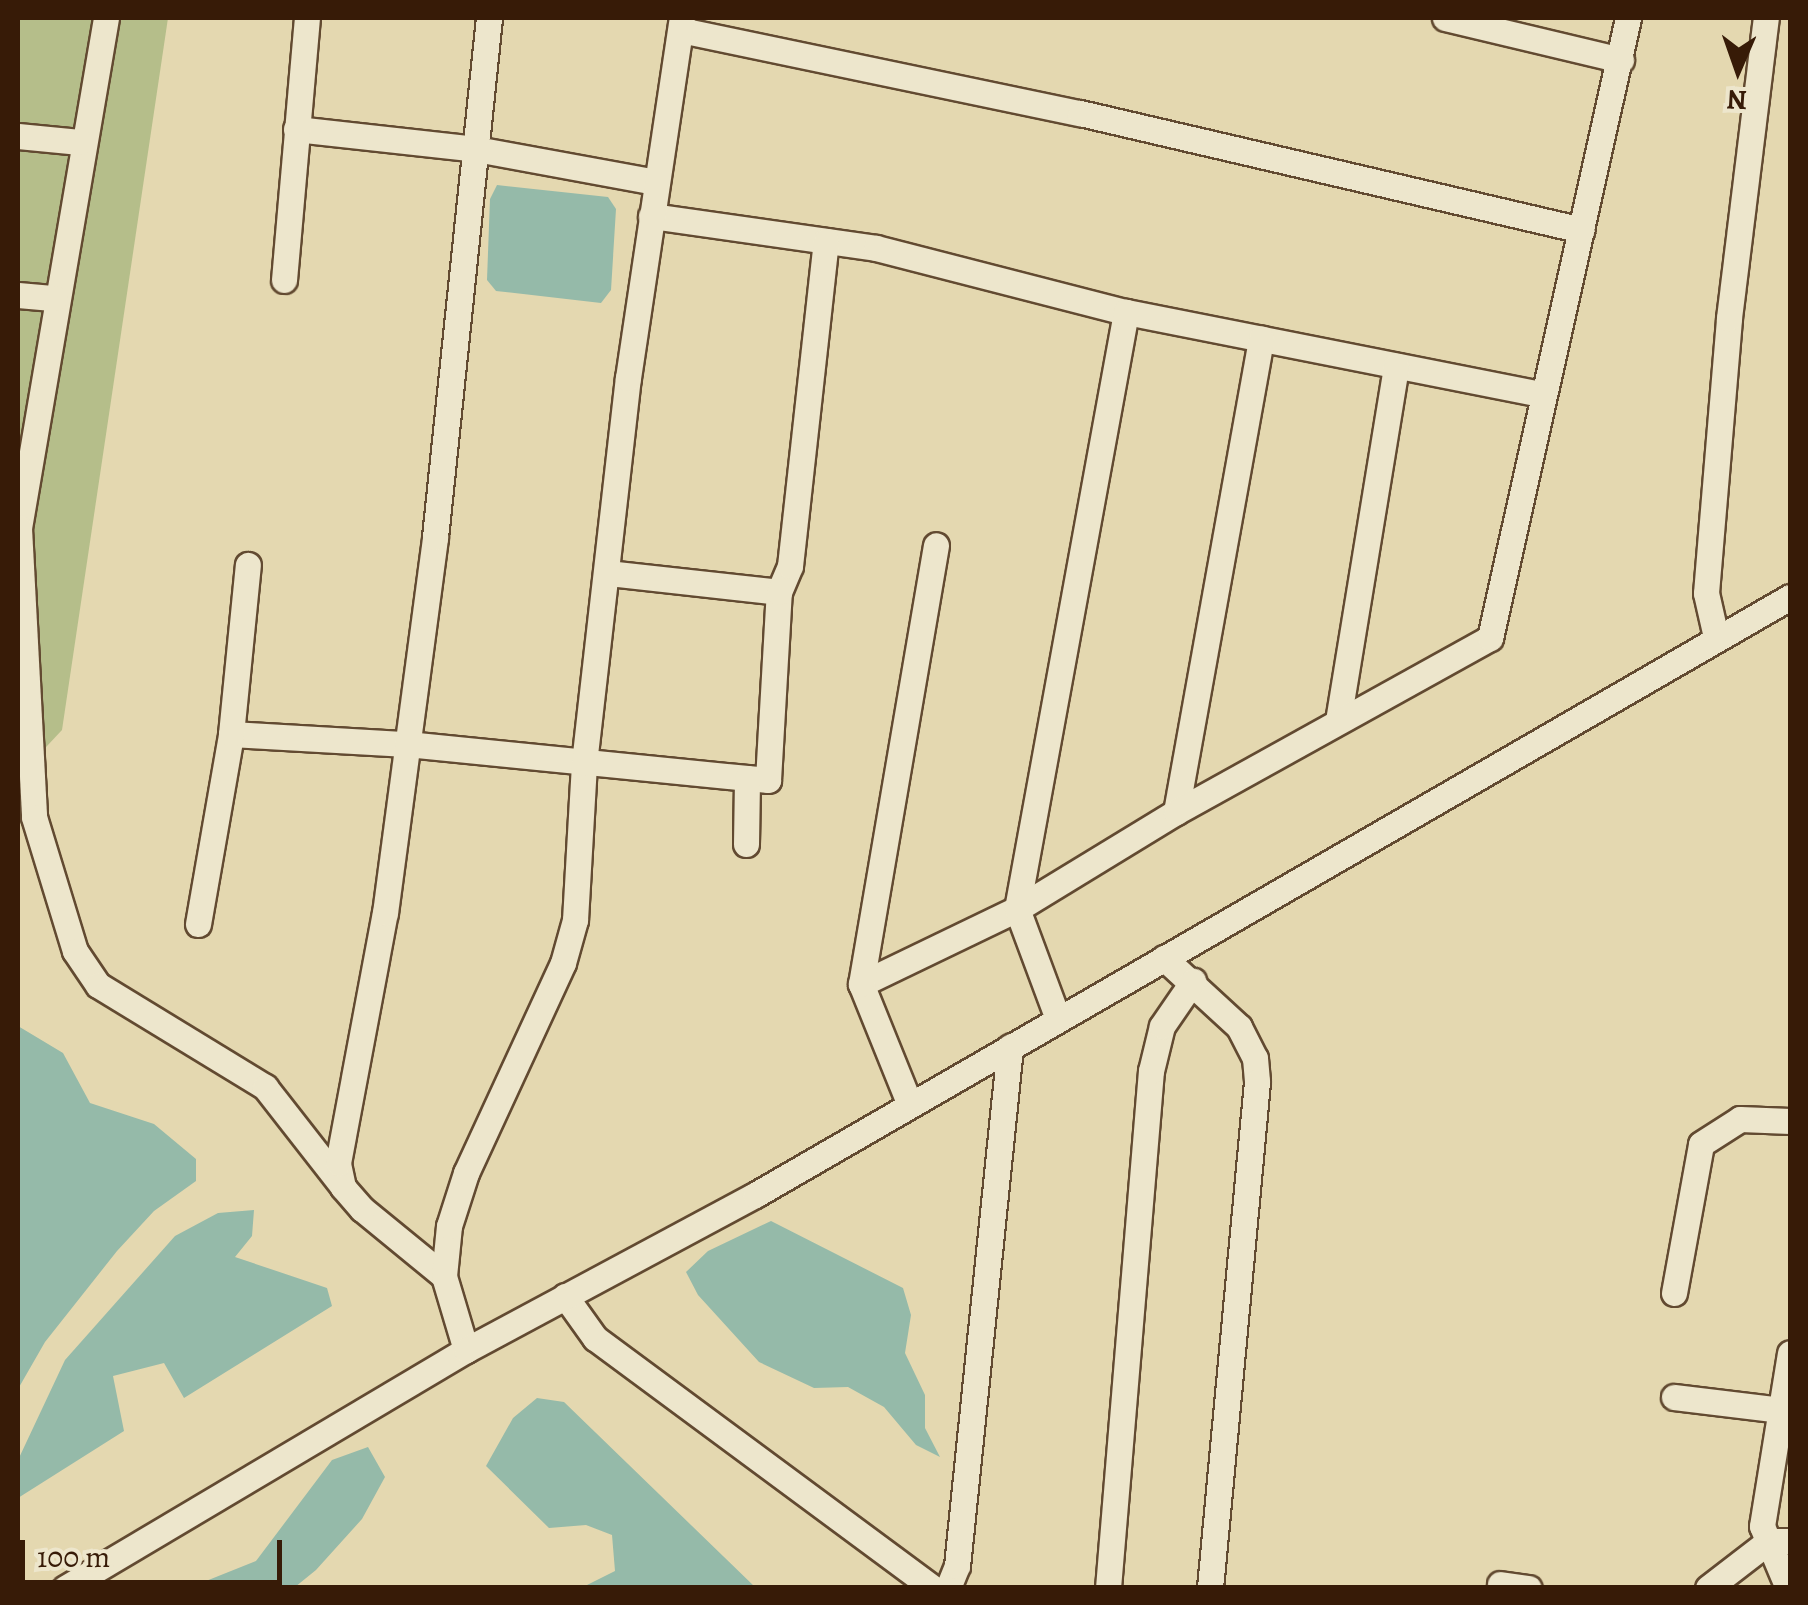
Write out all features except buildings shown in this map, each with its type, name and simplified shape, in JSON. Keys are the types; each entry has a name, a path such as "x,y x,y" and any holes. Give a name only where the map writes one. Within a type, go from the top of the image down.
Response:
{"street":[{"path":"106,18 24,452 18,528 34,817 75,951 98,985 265,1088 343,1187 444,1276"},
{"path":"284,280 307,18"},
{"path":"343,1187 341,1133 385,913 489,18"},
{"path":"1445,18 1620,60"},
{"path":"861,984 1017,909 1176,812 1490,638 1541,394 1628,18"},
{"path":"1716,636 1706,593 1709,554 1729,318 1766,18"},
{"path":"466,1350 444,1276 448,1226 466,1173 563,964 575,920 584,763 655,182 682,24 1582,230"},
{"path":"296,128 476,150 655,182"},
{"path":"18,136 80,142"},
{"path":"652,216 826,241 1126,312 1541,394"},
{"path":"232,734 407,744 768,780 779,592 790,566 826,241"},
{"path":"18,295 55,298"},
{"path":"1058,1019 1017,909 1126,312"},
{"path":"1176,812 1261,339"},
{"path":"1338,721 1396,366"},
{"path":"910,1105 861,984 936,546"},
{"path":"198,924 232,734 248,565"},
{"path":"608,573 779,592"},
{"path":"65,1588 466,1350 910,1105 1716,636 1790,597"},
{"path":"746,844 747,778"},
{"path":"1164,958 1239,1027 1255,1058 1258,1082 1210,1588"},
{"path":"1108,1588 1151,1071 1162,1026 1193,981"},
{"path":"948,1588 957,1566 1010,1047"},
{"path":"1674,1293 1701,1144 1722,1125 1780,1119"},
{"path":"564,1296 595,1338 933,1588"},
{"path":"1788,1588 1780,1541 1762,1526 1790,1353"},
{"path":"1674,1396 1781,1410"},
{"path":"1708,1588 1780,1541"},
{"path":"1500,1584 1528,1588"}],"green space":[{"path":"18,18 168,18 62,730 18,777"}],"shaded area":[{"path":"497,185 608,197 616,209 611,290 601,303 496,291 487,280 490,199"},
{"path":"18,1026 63,1053 90,1103 154,1124 196,1159 196,1181 154,1211 117,1251 45,1342 18,1389"},
{"path":"254,1210 252,1236 235,1257 327,1288 332,1306 184,1398 164,1363 113,1376 124,1431 18,1498 18,1460 65,1360 175,1236 218,1213"},
{"path":"771,1221 903,1288 911,1315 905,1353 925,1395 925,1428 940,1457 916,1445 884,1407 848,1387 814,1388 759,1362 698,1295 686,1272 708,1251"},
{"path":"537,1398 564,1402 755,1587 583,1587 615,1571 612,1535 586,1525 549,1528 486,1466 513,1418"},
{"path":"368,1447 385,1477 362,1519 316,1570 295,1587 191,1587 256,1561 332,1460"}]}
